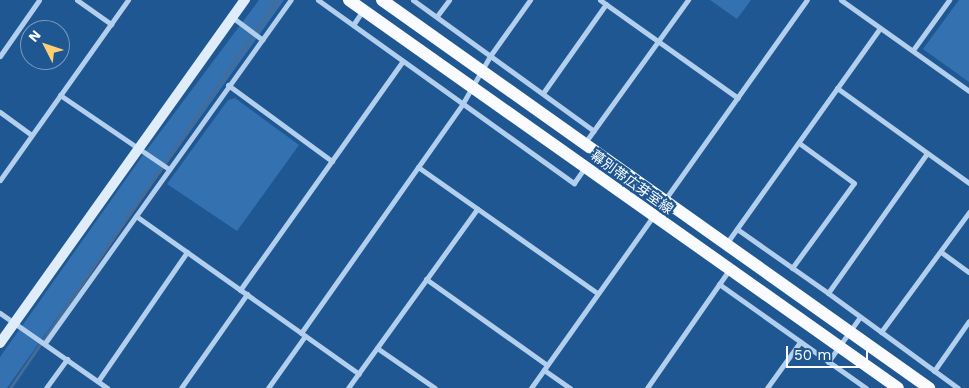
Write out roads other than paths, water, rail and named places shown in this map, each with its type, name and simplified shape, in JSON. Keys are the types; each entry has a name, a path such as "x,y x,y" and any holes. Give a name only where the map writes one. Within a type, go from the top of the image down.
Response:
{"main road":[{"name":"幕別帯広芽室線","path":"349,0 898,388"},
{"name":"幕別帯広芽室線","path":"382,0 929,388"}],"street":[{"path":"0,56 39,0"},
{"path":"78,0 111,24"},
{"path":"0,180 128,0"},
{"path":"0,343 245,0"},
{"path":"45,343 291,0"},
{"path":"318,0 464,102 574,183 586,167"},
{"path":"413,0 594,131"},
{"path":"437,16 449,0"},
{"path":"268,388 303,334 464,102 490,56 530,0"},
{"path":"600,0 738,98"},
{"path":"584,144 688,0"},
{"path":"531,388 807,0"},
{"path":"841,0 969,90"},
{"path":"913,50 949,0"},
{"path":"543,93 606,4"},
{"path":"353,25 363,10"},
{"path":"232,17 262,40"},
{"path":"726,244 880,28"},
{"path":"240,290 403,61"},
{"path":"228,86 332,161"},
{"path":"837,88 969,183"},
{"path":"60,95 169,169"},
{"path":"0,112 32,135"},
{"path":"792,268 854,183 799,143"},
{"path":"828,293 927,153"},
{"path":"418,167 597,293"},
{"path":"348,388 477,209"},
{"path":"882,332 969,212"},
{"path":"136,216 359,374"},
{"path":"737,229 958,388"},
{"path":"98,381 187,252"},
{"path":"941,252 969,272"},
{"path":"646,388 730,270"},
{"path":"426,279 545,367 570,388"},
{"path":"719,284 866,388"},
{"path":"181,388 247,294"},
{"path":"0,313 108,388"},
{"path":"828,362 860,316"},
{"path":"934,371 969,321"},
{"path":"767,388 800,342"},
{"path":"377,348 435,388"},
{"path":"46,388 67,360"}],"waterway":[{"path":"10,388 277,0"}]}
